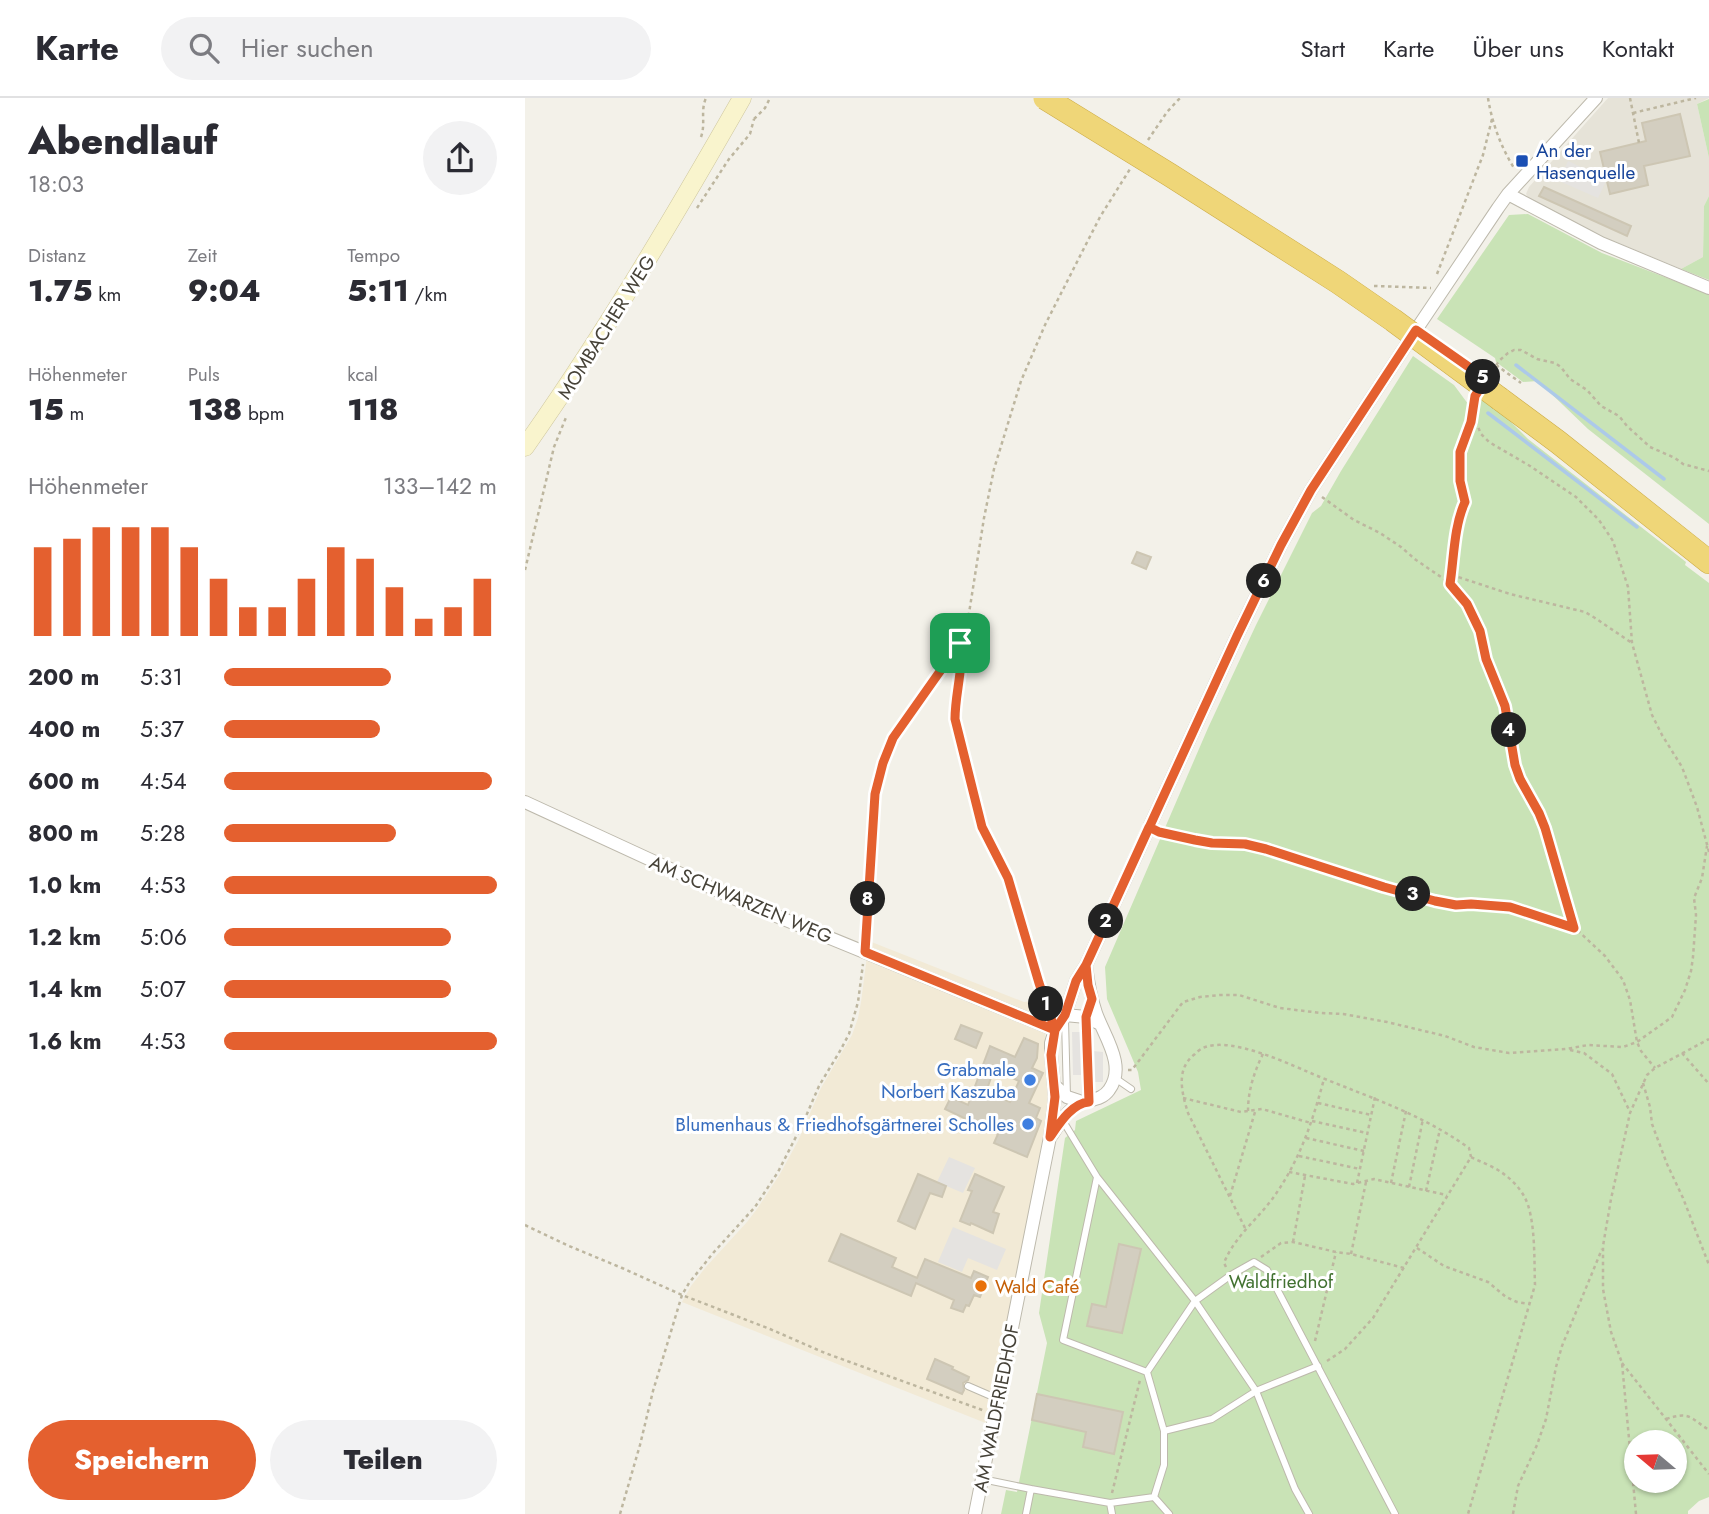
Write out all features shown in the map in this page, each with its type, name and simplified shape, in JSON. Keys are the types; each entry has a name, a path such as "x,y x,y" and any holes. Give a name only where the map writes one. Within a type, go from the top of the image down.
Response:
{"highway":[{"path":"1045,98 1338,282 1393,320 1510,390 1567,449 1709,562"},
{"path":"1074,98 1245,205 1378,295 1634,482 1709,544"}],"main road":[{"path":"525,447 657,245 742,98"}],"street":[{"path":"1050,1137 1054,1108 1051,1055 1055,1030 1065,1015 1076,981 1086,965 1281,545 1311,490 1508,194 1596,98"},
{"path":"1508,194 1601,243 1709,288"},
{"name":"AM SCHWARZEN WEG","path":"525,802 742,902 1055,1030"},
{"path":"1050,1137 1062,1120 1085,1102 1103,1096 1120,1074 1092,999 1086,965"},
{"path":"1065,1015 1086,1017 1100,1024"},
{"path":"1054,1085 1067,1097 1085,1102"},
{"name":"AM WALDFRIEDHOF","path":"975,1514 1050,1137"}],"lane":[{"path":"1085,1102 1086,1017 1092,999"},
{"path":"1065,1015 1067,1097"},
{"path":"1120,1074 1131,1089"},
{"path":"1054,1108 1097,1177 1195,1301 1256,1391 1295,1489 1309,1514"},
{"path":"1097,1177 1063,1340 1144,1372 1164,1431 1164,1465 1154,1497"},
{"path":"1144,1372 1195,1301 1254,1262 1267,1270 1395,1514"},
{"path":"1164,1431 1212,1419 1256,1391 1318,1367"},
{"path":"968,1386 998,1399"},
{"path":"982,1479 1110,1503 1154,1497"},
{"path":"1026,1514 1031,1489"},
{"path":"1154,1497 1168,1514"},
{"path":"1110,1503 1112,1514"}],"path":[{"path":"701,138 704,127 702,108 706,98"},
{"path":"696,210 729,159 750,135 754,119 760,115 770,98"},
{"path":"1144,147 1167,112 1180,98"},
{"path":"1488,98 1492,119 1510,161 1522,179"},
{"path":"1630,98 1639,143"},
{"path":"1633,113 1696,98"},
{"path":"1436,278 1483,155 1492,119"},
{"path":"620,1514 682,1295 688,1283 755,1207 778,1172 819,1086 849,1034 858,1002 865,952 875,794 883,763 893,738 960,643 967,626 995,469 1021,380 1045,325 1100,217 1132,165"},
{"path":"1491,372 1514,350 1521,350 1537,359 1555,363 1562,367 1570,379 1587,390 1601,406 1619,416 1650,447 1683,464 1709,471"},
{"path":"1496,365 1510,390"},
{"path":"1450,584 1457,530 1465,502 1460,481 1460,452 1473,415 1475,396"},
{"name":"MOMBACHER WEG","path":"525,570 554,447 568,413"},
{"path":"1473,415 1481,434 1489,442 1576,497 1599,520 1613,541 1628,587 1632,643 1652,715 1682,766 1709,852"},
{"path":"1311,490 1354,520 1391,540 1450,584 1467,604 1480,631 1486,659 1505,706 1515,765 1545,828 1574,928"},
{"path":"1452,575 1510,594 1584,612 1632,643"},
{"path":"960,643 962,657 955,719 977,809 987,839 1008,878 1055,1030"},
{"path":"1149,827 1195,840 1245,844 1266,849 1435,901 1456,905 1510,907 1574,928 1605,956 1623,980 1630,1000 1637,1042 1655,1068"},
{"path":"1120,1074 1132,1070 1139,1062 1183,1002 1220,995 1238,995 1280,1007 1387,1022 1445,1036 1490,1051 1528,1053 1597,1045 1623,1046 1637,1042 1672,1017 1685,990 1691,971 1696,915 1694,898 1702,878 1707,846"},
{"path":"1636,1514 1622,1363 1611,1332 1605,1303 1603,1246 1630,1112 1647,1075 1655,1068 1709,1040"},
{"path":"1245,1228 1183,1098 1181,1073 1189,1058 1204,1047 1224,1045 1263,1054 1406,1111 1469,1148 1471,1157 1373,1318 1345,1349 1318,1367"},
{"path":"1566,1049 1584,1053 1612,1074 1630,1112"},
{"path":"1682,1053 1709,1084"},
{"path":"1248,1111 1248,1098 1256,1068 1263,1054"},
{"path":"1231,1275 1224,1263 1227,1255 1245,1228 1272,1199 1299,1156 1324,1079"},
{"path":"1643,1083 1652,1124 1709,1265"},
{"path":"1357,1183 1375,1097"},
{"path":"1183,1098 1241,1112 1262,1109 1367,1133"},
{"path":"1318,1103 1371,1115"},
{"path":"1230,1196 1255,1110"},
{"path":"1391,1183 1406,1111"},
{"path":"1409,1187 1423,1119"},
{"path":"1426,1191 1440,1129"},
{"path":"1306,1138 1364,1151"},
{"path":"1299,1156 1360,1169"},
{"path":"1468,1514 1535,1285 1531,1221 1525,1198 1514,1183 1500,1172 1471,1157"},
{"path":"1289,1172 1340,1183 1374,1180 1448,1195"},
{"path":"1293,1242 1305,1175"},
{"path":"1351,1254 1366,1181"},
{"path":"525,1225 569,1247 825,1353 985,1411"},
{"path":"1254,1262 1280,1243 1293,1242 1404,1268"},
{"path":"1513,1514 1518,1486 1538,1445 1546,1419 1562,1346 1603,1246"},
{"path":"1417,1248 1444,1266 1487,1282 1506,1297 1530,1304"},
{"path":"1312,1354 1336,1252"},
{"path":"1622,1363 1709,1474"},
{"path":"1110,1503 1144,1372"},
{"path":"1666,1419 1689,1415 1709,1430"}],"shaded area":[{"path":"1608,98 1709,98 1697,104 1709,158 1709,196 1704,206 1703,257 1681,269 1609,239 1530,200 1526,194 1529,187"},
{"path":"1568,161 1607,179 1598,198 1559,181"},
{"path":"869,941 1024,1002 1043,999 1048,1080 1047,1116 988,1424 682,1302 705,1268 757,1209 798,1141 821,1088 852,1035 861,1002"},
{"path":"1081,1027 1093,1032 1093,1051 1103,1052 1103,1082 1094,1082 1093,1092 1081,1094 1081,1075 1073,1075 1072,1032 1080,1032"},
{"path":"949,1157 975,1168 963,1193 937,1182"},
{"path":"953,1227 1006,1249 997,1270 968,1258 962,1272 938,1262"}],"green space":[{"path":"1709,99 1709,158 1697,104"},
{"path":"1709,196 1709,280 1681,269 1703,257 1704,206"},
{"path":"1528,214 1602,253 1709,294 1709,524 1588,429 1538,381 1523,382 1496,362 1495,358 1437,319 1509,215"},
{"name":"Waldfriedhof","path":"1413,356 1454,385 1477,416 1480,398 1709,583 1709,1497 1699,1501 1688,1514 1001,1514 1006,1490 1017,1492 1047,1343 1039,1313 1065,1138 1075,1130 1076,1121 1141,1090 1138,1072 1107,999 1105,967 1208,728 1256,625 1312,513 1321,506"}],"building":[{"path":"1680,114 1690,156 1644,166 1648,185 1610,194 1600,152 1646,141 1642,123"},
{"path":"1544,187 1631,226 1627,236 1539,196"},
{"path":"1137,552 1151,557 1146,569 1132,563"},
{"path":"961,1025 982,1033 976,1048 955,1039"},
{"path":"1024,1038 1038,1044 1037,1058 1032,1068 1043,1073 1029,1103 1040,1108 1036,1118 1041,1121 1027,1157 994,1143 998,1134 945,1109 951,1097 968,1105 990,1046 1015,1057","holes":["994,1069 1019,1081 1010,1102 986,1092"]},
{"path":"918,1174 946,1186 942,1197 930,1193 915,1229 898,1221"},
{"path":"975,1174 1004,1187 993,1212 999,1214 993,1233 960,1221 972,1191 968,1190"},
{"path":"841,1234 896,1258 892,1267 917,1278 925,1259 971,1278 974,1271 988,1277 980,1297 974,1295 963,1312 951,1308 954,1300 916,1283 911,1296 829,1261"},
{"path":"1119,1244 1141,1249 1122,1333 1087,1326 1092,1304 1106,1307"},
{"path":"935,1359 969,1377 963,1383 962,1394 927,1379"},
{"path":"1037,1394 1123,1412 1114,1454 1083,1447 1086,1432 1032,1420"}],"waterway":[{"path":"1516,365 1664,479"},
{"path":"1488,413 1637,527"}],"place":[{"name":"An der Hasenquelle","path":"1522,161"},
{"name":"Grabmale Norbert Kaszuba","path":"1030,1080"},
{"name":"Blumenhaus & Friedhofsgärtnerei Scholles","path":"1028,1124"},
{"name":"Wald Café","path":"981,1286"}],"route":[{"path":"960,643 887,749 875,794 865,952 1055,1030 1065,1015 1076,981 1086,965 1178,763 1281,545 1311,490 1416,330 1486,379 1475,396 1473,415 1460,452 1460,481 1465,502 1457,530 1450,584 1467,604 1480,631 1486,659 1505,706 1515,765 1545,828 1574,928 1510,907 1456,905 1435,901 1266,849 1245,844 1195,840 1149,827 1086,965 1092,999 1086,1017 1089,1102 1082,1102 1075,1108 1050,1137 1055,1097 1051,1043 1055,1030 1008,878 987,839 977,809 955,719 962,657 960,643"}]}
